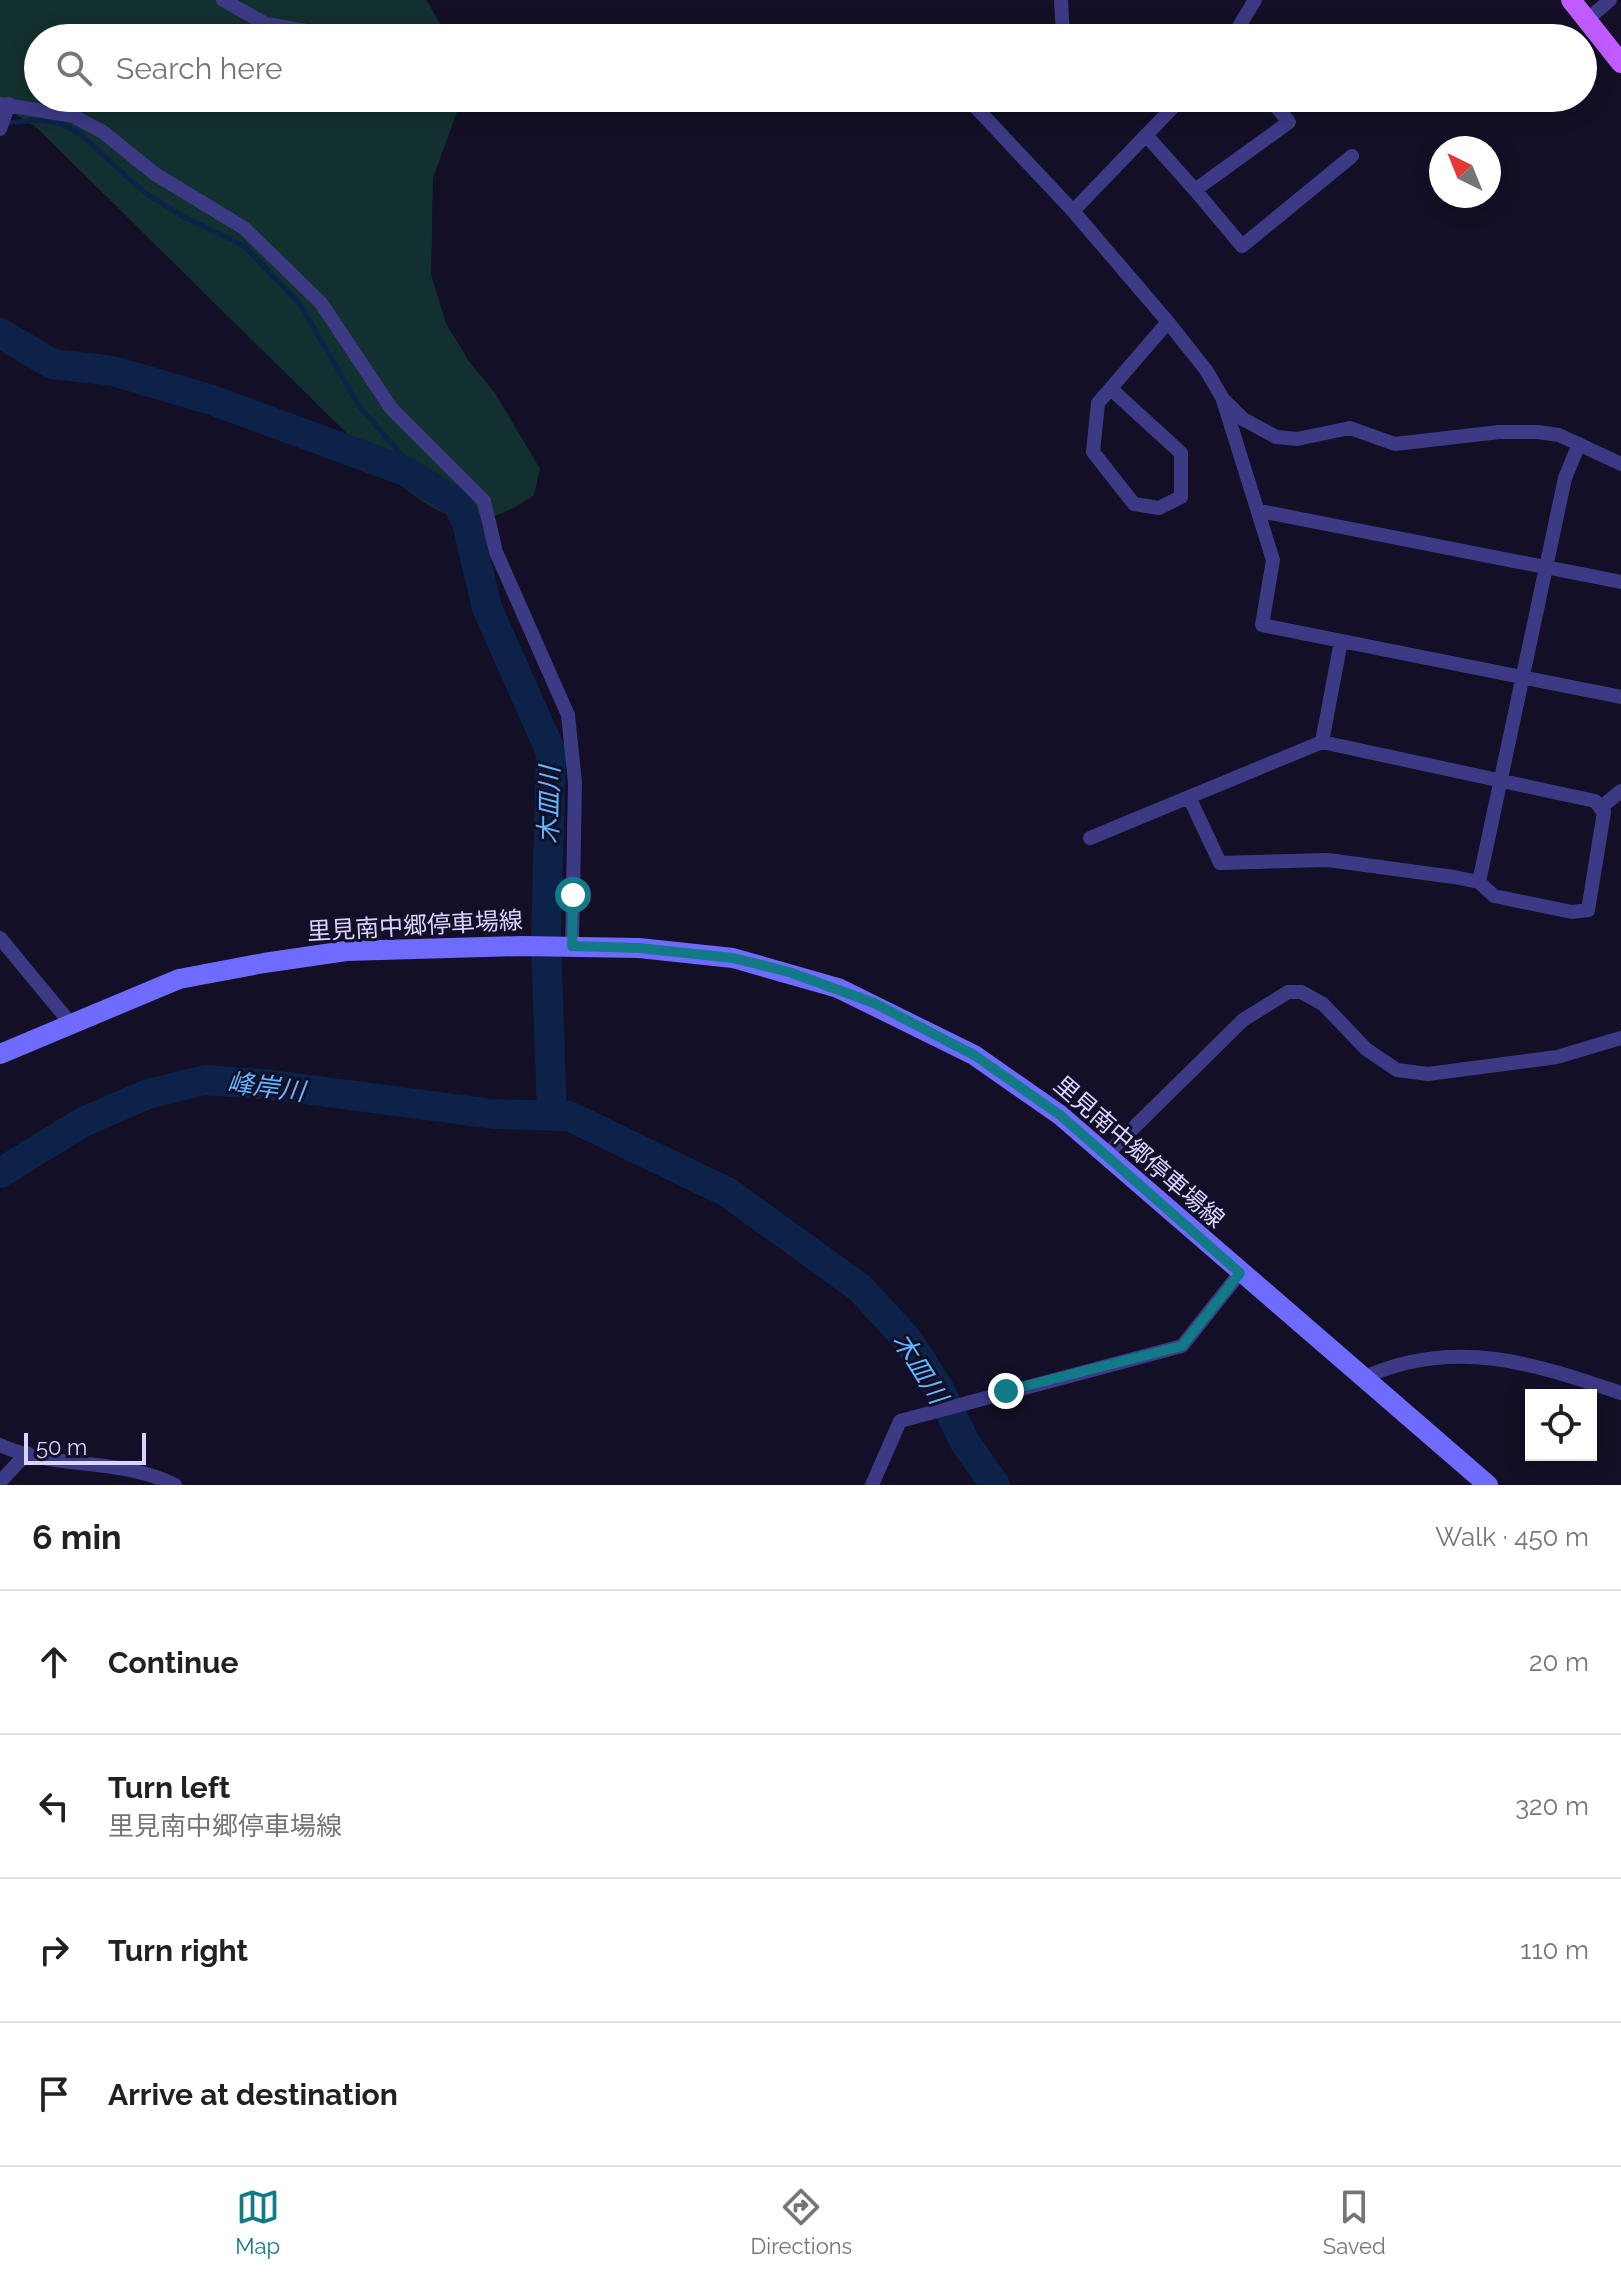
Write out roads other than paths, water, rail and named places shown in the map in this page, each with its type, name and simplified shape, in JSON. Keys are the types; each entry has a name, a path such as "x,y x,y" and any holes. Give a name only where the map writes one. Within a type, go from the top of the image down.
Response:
{"main road":[{"path":"1571,0 1593,24"},
{"path":"1597,29 1621,63"},
{"name":"里見南中郷停車場線","path":"0,1054 179,979 346,951 522,946 639,948 733,958 838,988 974,1055 1060,1115 1488,1485"}],"street":[{"path":"223,0 266,24"},
{"path":"1061,0 1062,24"},
{"path":"1240,24 1255,0"},
{"path":"1589,18 1610,0"},
{"path":"0,129 4,104 24,107"},
{"path":"50,112 73,116 103,132 176,188 244,228 273,252 321,303 391,408 484,501 496,552 568,715 575,783 568,946"},
{"path":"980,112 1073,211 1168,322 1206,370 1223,399 1243,419 1283,439 1345,428 1395,444 1499,432 1538,432 1559,435 1621,464"},
{"path":"1073,211 1168,112"},
{"path":"1195,190 1289,122 1281,112"},
{"path":"1146,135 1242,246 1352,156"},
{"path":"1111,389 1181,453 1181,497 1159,508 1134,504 1093,452 1098,403 1168,322"},
{"path":"1223,399 1230,431 1260,511 1273,560 1262,625 1621,697"},
{"path":"1479,882 1565,478 1579,444"},
{"path":"1260,511 1621,582"},
{"path":"1322,742 1341,641"},
{"path":"1090,838 1189,797 1322,742 1595,801 1604,812 1588,910 1572,912 1494,896 1479,882 1328,860 1220,863 1189,797"},
{"path":"1600,808 1621,791"},
{"path":"0,938 72,1025"},
{"path":"1105,1156 1243,1020 1288,992 1301,992 1323,1004 1366,1049 1397,1070 1428,1074 1557,1057 1621,1038"},
{"path":"872,1485 900,1421 1182,1346 1240,1273"},
{"path":"1365,1377 1410,1360 1493,1357 1621,1393"},
{"path":"0,1445 27,1453 133,1469 175,1485"},
{"path":"0,1482 27,1453"}],"waterway":[{"path":"5,123 40,120 62,124 80,134 145,193 184,217 244,246 300,304 359,406 431,488"},
{"name":"木皿川","path":"0,333 52,364 113,371 212,400 405,471 457,503 467,523 487,608 551,752 546,942 552,1115"},
{"name":"木皿川","path":"0,1173 83,1122 148,1094 205,1080 273,1085 493,1114 569,1116 727,1192 860,1288 907,1339 941,1392 964,1441 995,1485"}],"water label":[{"name":"峰岸川","path":"266,1087"}]}
